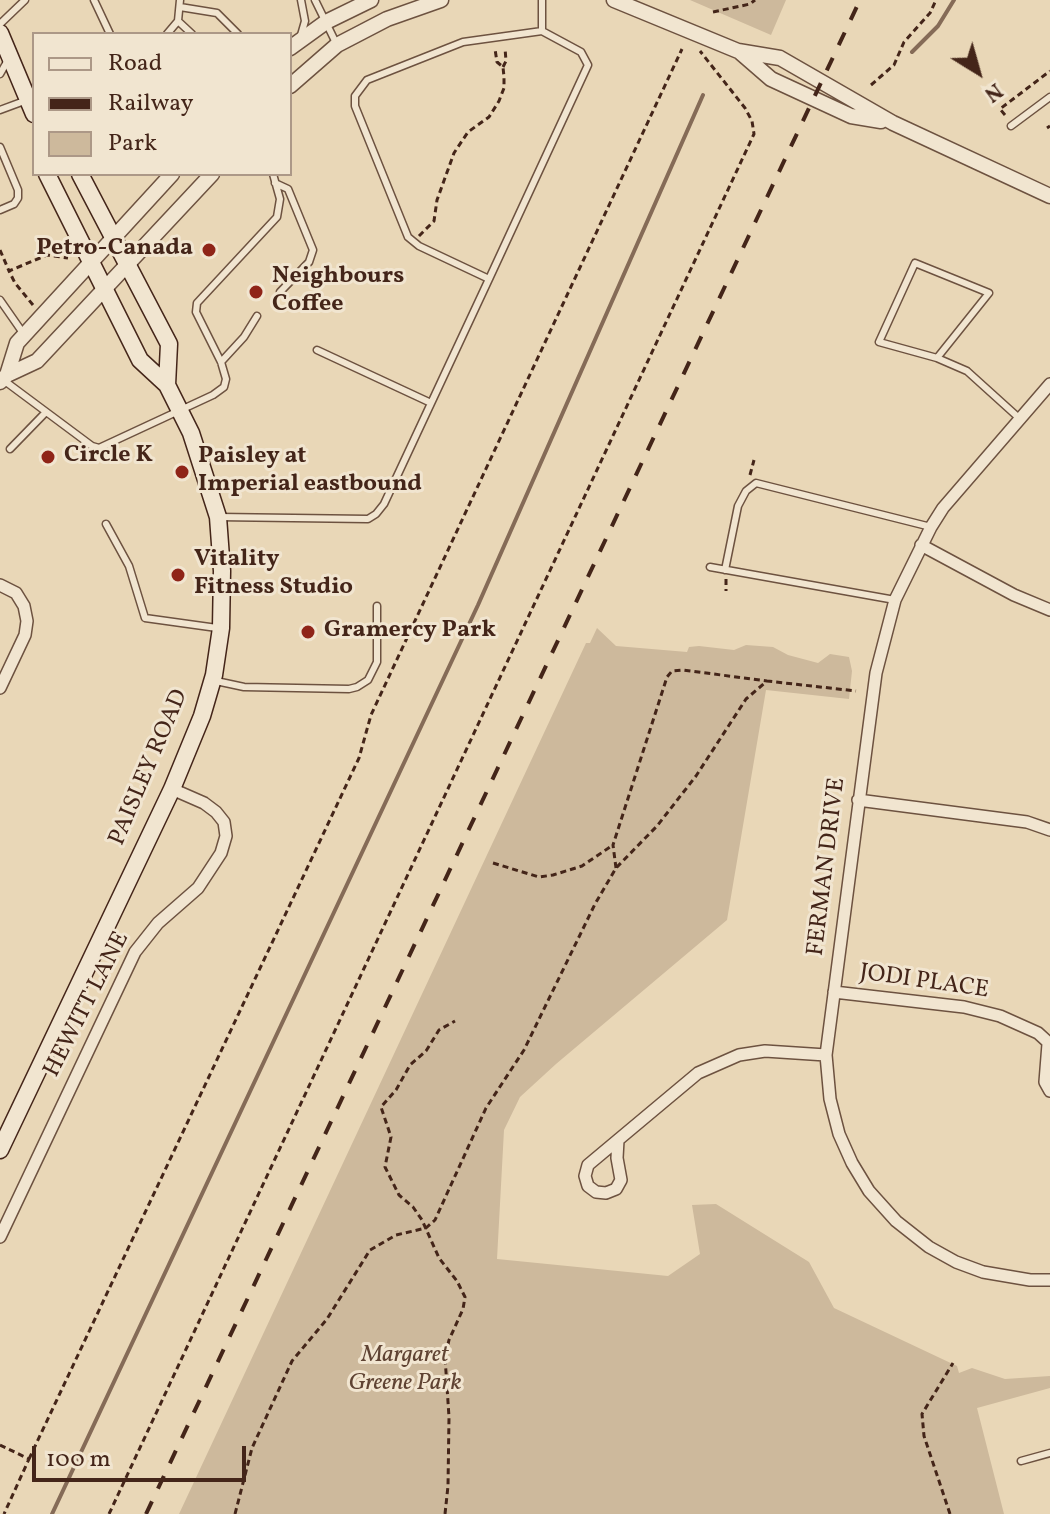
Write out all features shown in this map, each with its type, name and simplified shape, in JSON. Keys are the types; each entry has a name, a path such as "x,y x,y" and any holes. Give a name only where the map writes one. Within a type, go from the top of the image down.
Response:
{"main road":[{"path":"0,33 5,53 30,107"},
{"name":"PAISLEY ROAD","path":"0,1150 172,789 202,716 221,628 222,571 218,517 205,471 167,385 140,360 48,176"},
{"name":"PAISLEY ROAD","path":"81,176 169,344 167,385"}],"street":[{"path":"294,45 326,22 371,0"},
{"path":"292,84 337,45 387,19 441,0"},
{"path":"614,0 738,51 780,58 893,123 1050,196"},
{"path":"738,51 771,79 785,86 851,116 893,123"},
{"path":"3,379 17,343 170,176"},
{"path":"3,379 37,361 210,176"},
{"name":"FERMAN DRIVE","path":"1050,384 959,488 931,527 895,600 876,673 826,1055 830,1099 839,1134 869,1191 896,1221 929,1247 956,1262 983,1272 1050,1280"},
{"path":"921,545 1014,595 1050,610"},
{"path":"0,585 16,593 24,606 27,621 25,635 0,688"},
{"name":"HEWITT LANE","path":"0,1237 135,952 158,923 198,888 221,853 226,836 224,822 204,803 172,789"},
{"path":"858,800 1027,822 1050,830"},
{"name":"JODI PLACE","path":"834,992 976,1010 1022,1024 1049,1044 1045,1082 1050,1091"},
{"path":"618,1140 621,1180 616,1189 606,1193 596,1192 588,1186 585,1176 588,1165 681,1084 718,1062 765,1051 826,1055"}],"lane":[{"path":"0,24 25,0"},
{"path":"94,0 109,32"},
{"path":"294,45 305,21 301,0"},
{"path":"315,0 337,45"},
{"path":"542,0 542,31"},
{"path":"170,32 178,21 180,3 217,13 236,32"},
{"path":"178,21 190,32"},
{"path":"218,517 368,519 384,504 489,279 588,65 581,52 542,31 463,42 367,80 355,96 355,106 408,237 412,242 489,279"},
{"path":"0,74 5,53"},
{"path":"1011,126 1050,97"},
{"path":"0,110 30,107"},
{"path":"0,147 18,190 14,204 0,210"},
{"path":"3,379 92,446 99,448 180,412 224,387 226,379 221,362 196,312 197,303 277,217 280,199 273,176"},
{"path":"275,183 288,189 313,250 309,262 280,292"},
{"path":"937,358 989,293 915,263 879,342 937,358 967,371 1019,418"},
{"path":"0,300 24,335"},
{"path":"221,362 244,337 257,316"},
{"path":"317,350 431,403"},
{"path":"10,449 46,412"},
{"path":"725,570 738,506 746,491 756,483 931,527"},
{"path":"106,524 129,566 145,618 221,628"},
{"path":"710,567 895,600"},
{"path":"212,680 244,687 357,687 368,680 377,662 377,606"},
{"path":"1021,1461 1050,1453"}],"path":[{"path":"713,12 750,4 755,0"},
{"path":"871,85 894,65 904,42 930,13 936,0"},
{"path":"412,242 434,221 440,187 454,153 468,132 489,117 499,101 504,88 505,48 495,49 497,62 503,67"},
{"path":"4,1514 352,773 371,715 682,49"},
{"path":"109,1514 754,134 745,108 700,50"},
{"path":"1005,115 1000,109 1050,71"},
{"path":"0,250 15,283 35,307"},
{"path":"9,271 47,255 68,258"},
{"path":"616,868 613,845 667,677 672,671 856,691"},
{"path":"235,1514 252,1448 292,1361 327,1319 370,1250 396,1235 426,1228 440,1211 486,1108 524,1050 595,904 616,868 657,826 696,776 746,699 767,681"},
{"path":"493,863 539,877 553,875 582,866 613,845"},
{"path":"445,1514 449,1417 445,1357 465,1297 439,1258 426,1228 413,1207 399,1195 385,1167 391,1137 381,1107 439,1030 455,1021"},
{"path":"950,1514 924,1436 922,1414 953,1363"},
{"path":"0,1445 29,1459"}],"green space":[{"path":"690,0 786,0 771,35"},
{"name":"Margaret Greene Park","path":"597,628 616,646 687,652 689,647 699,646 734,650 746,645 773,647 788,655 818,663 830,654 849,657 852,671 849,699 766,690 727,920 520,1097 504,1130 497,1259 668,1276 700,1254 692,1205 716,1204 809,1262 834,1308 957,1366 959,1373 972,1368 1005,1379 1050,1376 1050,1388 977,1408 1004,1514 179,1514 586,643 590,643"}],"waterway":[{"path":"912,52 938,26 954,0"},
{"path":"52,1514 478,605 703,95"}],"railway":[{"path":"146,1514 860,0"}],"place":[{"name":"Petro-Canada","path":"209,250"},
{"name":"Neighbours Coffee","path":"256,292"},
{"name":"Circle K","path":"48,457"},
{"name":"Paisley at Imperial eastbound","path":"182,472"},
{"name":"Vitality Fitness Studio","path":"178,575"},
{"name":"Gramercy Park","path":"308,632"}]}
